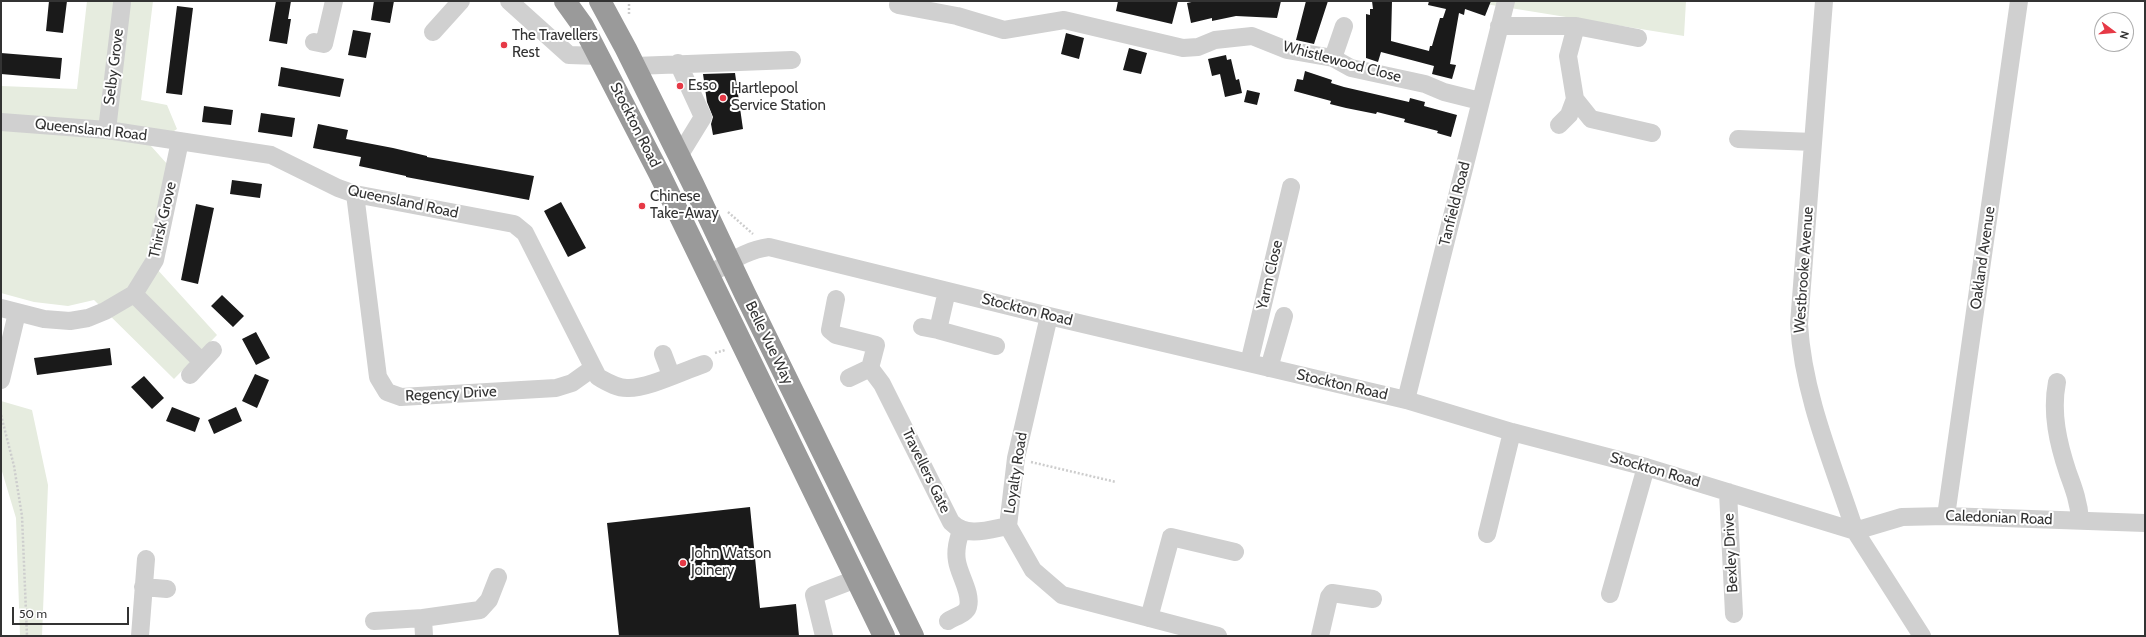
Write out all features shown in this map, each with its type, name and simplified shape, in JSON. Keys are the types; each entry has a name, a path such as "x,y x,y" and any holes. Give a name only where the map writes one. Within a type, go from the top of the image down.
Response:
{"highway":[{"name":"Stockton Road","path":"565,1 583,26 659,173 884,636"},
{"path":"600,1 630,57"},
{"name":"Belle Vue Way","path":"630,57 912,636"}],"street":[{"path":"314,42 324,44 334,1"},
{"path":"433,32 461,1"},
{"path":"509,1 569,55 599,56"},
{"name":"Westbrooke Avenue","path":"1824,1 1799,324 1800,352 1806,381 1855,531"},
{"name":"Oakland Avenue","path":"1946,516 2019,1"},
{"name":"Selby Grove","path":"107,130 122,3"},
{"name":"Tanfield Road","path":"1406,400 1505,5"},
{"name":"Whistlewood Close","path":"898,6 941,7 1004,30 1064,20 1183,48 1198,47 1215,40 1252,36 1287,50 1333,58 1352,68 1426,84 1444,92 1480,101"},
{"path":"1333,58 1344,26"},
{"path":"1499,26 1576,26 1638,38"},
{"path":"1559,125 1570,115 1574,99 1568,56 1576,26"},
{"path":"630,57 678,64 792,60"},
{"path":"678,64 703,117 679,156"},
{"path":"1574,99 1591,119 1652,132"},
{"name":"Queensland Road","path":"1,122 107,130 271,155 338,188 355,194 514,224 525,233 598,377 614,386 626,389 640,387 704,364"},
{"path":"1738,139 1813,142"},
{"name":"Thirsk Grove","path":"134,294 155,260 180,141"},
{"name":"Yarm Close","path":"1249,363 1291,187"},
{"name":"Regency Drive","path":"355,194 378,377 387,392 401,397 556,388 572,383 593,368"},
{"name":"Stockton Road","path":"708,275 754,249 769,247 1049,316 1406,400 1512,432 1651,468 1855,531"},
{"path":"947,291 930,329 996,346"},
{"path":"1,380 9,311 44,319 70,321 88,318 105,311 134,294 202,362"},
{"path":"836,299 830,330 836,335 876,345 870,368 849,378"},
{"name":"Loyalty Road","path":"1049,316 1016,458 1008,526 1033,570 1062,595 1149,618 1196,633 1218,636"},
{"path":"1269,368 1284,316"},
{"path":"663,354 671,375"},
{"name":"Travellers Gate","path":"870,368 882,384 951,522 961,530 975,532 1008,526"},
{"path":"2057,382 2054,406 2058,437 2079,504 2080,520"},
{"path":"1487,534 1512,432"},
{"path":"1628,558 1651,468"},
{"path":"1610,594 1651,468"},
{"name":"Bexley Drive","path":"1728,492 1734,614"},
{"name":"Caledonian Road","path":"1855,531 1902,517 1946,516 2145,523"},
{"path":"948,621 965,612 968,607 967,594 956,552 961,530"},
{"path":"1855,531 1922,636"},
{"path":"1149,618 1172,537 1235,552"},
{"path":"140,636 146,559"},
{"path":"374,621 423,618 480,610 489,600 498,577"},
{"path":"824,636 814,595 856,579"},
{"path":"144,587 166,589"},
{"path":"1320,636 1329,597 1332,593 1373,599"},
{"path":"423,618 424,636"}],"path":[{"path":"1,415 14,466 22,516 27,636"},
{"path":"1016,458 1116,482"}],"shaded area":[{"path":"87,1 153,1 141,100 167,105 177,129 151,146 168,165 146,257 217,335 174,379 94,300 68,306 34,302 1,293 1,86 77,89"},
{"path":"1463,1 1686,1 1684,36 1473,2"},
{"path":"1,401 32,410 48,485 42,636 20,636 16,518 1,468"}],"building":[{"path":"49,1 67,1 63,33 46,31"},
{"path":"276,1 291,1 288,19 291,19 287,44 269,41"},
{"path":"374,1 394,1 390,23 371,20"},
{"path":"1118,1 1178,1 1172,24 1116,11"},
{"path":"1196,1 1281,1 1277,18 1236,16 1212,21 1212,18 1191,23 1187,3"},
{"path":"1306,1 1328,1 1314,44 1296,40"},
{"path":"1372,1 1392,1 1391,41 1429,51 1430,46 1432,46 1440,18 1443,18 1446,9 1428,5 1429,1 1491,1 1485,16 1465,9 1464,15 1459,13 1450,64 1456,65 1452,79 1432,74 1434,66 1381,52 1378,62 1366,58 1366,14 1370,15 1370,9 1373,9"},
{"path":"177,6 193,8 182,95 166,93"},
{"path":"353,30 371,33 366,58 348,55"},
{"path":"1066,33 1084,38 1079,59 1061,54"},
{"path":"1129,48 1147,53 1141,74 1123,70"},
{"path":"1,53 62,58 60,79 1,74"},
{"path":"1226,55 1227,60 1231,59 1236,80 1239,79 1242,93 1225,97 1220,74 1212,76 1208,59"},
{"path":"281,67 344,79 340,97 278,86"},
{"path":"1305,71 1332,80 1331,83 1344,87 1409,102 1410,98 1425,102 1424,106 1457,115 1451,137 1437,133 1438,131 1404,122 1405,119 1377,112 1376,114 1330,104 1331,101 1294,91 1297,79 1303,80"},
{"name":"Hartlepool Service Station","path":"735,73 743,129 713,135 711,124 713,117 707,102 703,74"},
{"path":"1247,90 1260,93 1257,105 1244,102"},
{"path":"204,106 233,110 231,125 202,122"},
{"path":"261,113 295,118 292,137 258,132"},
{"path":"318,124 348,130 346,139 393,148 427,157 534,176 529,200 406,177 359,166 361,157 313,148"},
{"path":"232,180 262,184 260,198 230,194"},
{"path":"561,202 586,248 568,257 544,211"},
{"path":"196,204 214,208 198,284 181,280"},
{"path":"222,295 244,316 233,327 211,306"},
{"path":"256,332 270,358 256,365 242,339"},
{"path":"110,348 112,365 37,375 34,358"},
{"path":"255,374 269,380 257,408 242,401"},
{"path":"144,376 164,398 152,409 131,387"},
{"path":"172,407 200,418 195,432 166,421"},
{"path":"236,407 242,421 214,434 208,420"},
{"name":"John Watson Joinery","path":"750,507 760,608 796,604 799,636 619,636 607,523"}],"place":[{"name":"The Travellers Rest","path":"504,45"},
{"name":"Esso","path":"680,86"},
{"name":"Hartlepool Service Station","path":"723,98"},
{"name":"Chinese Take-Away","path":"642,206"},
{"name":"John Watson Joinery","path":"683,563"}]}
